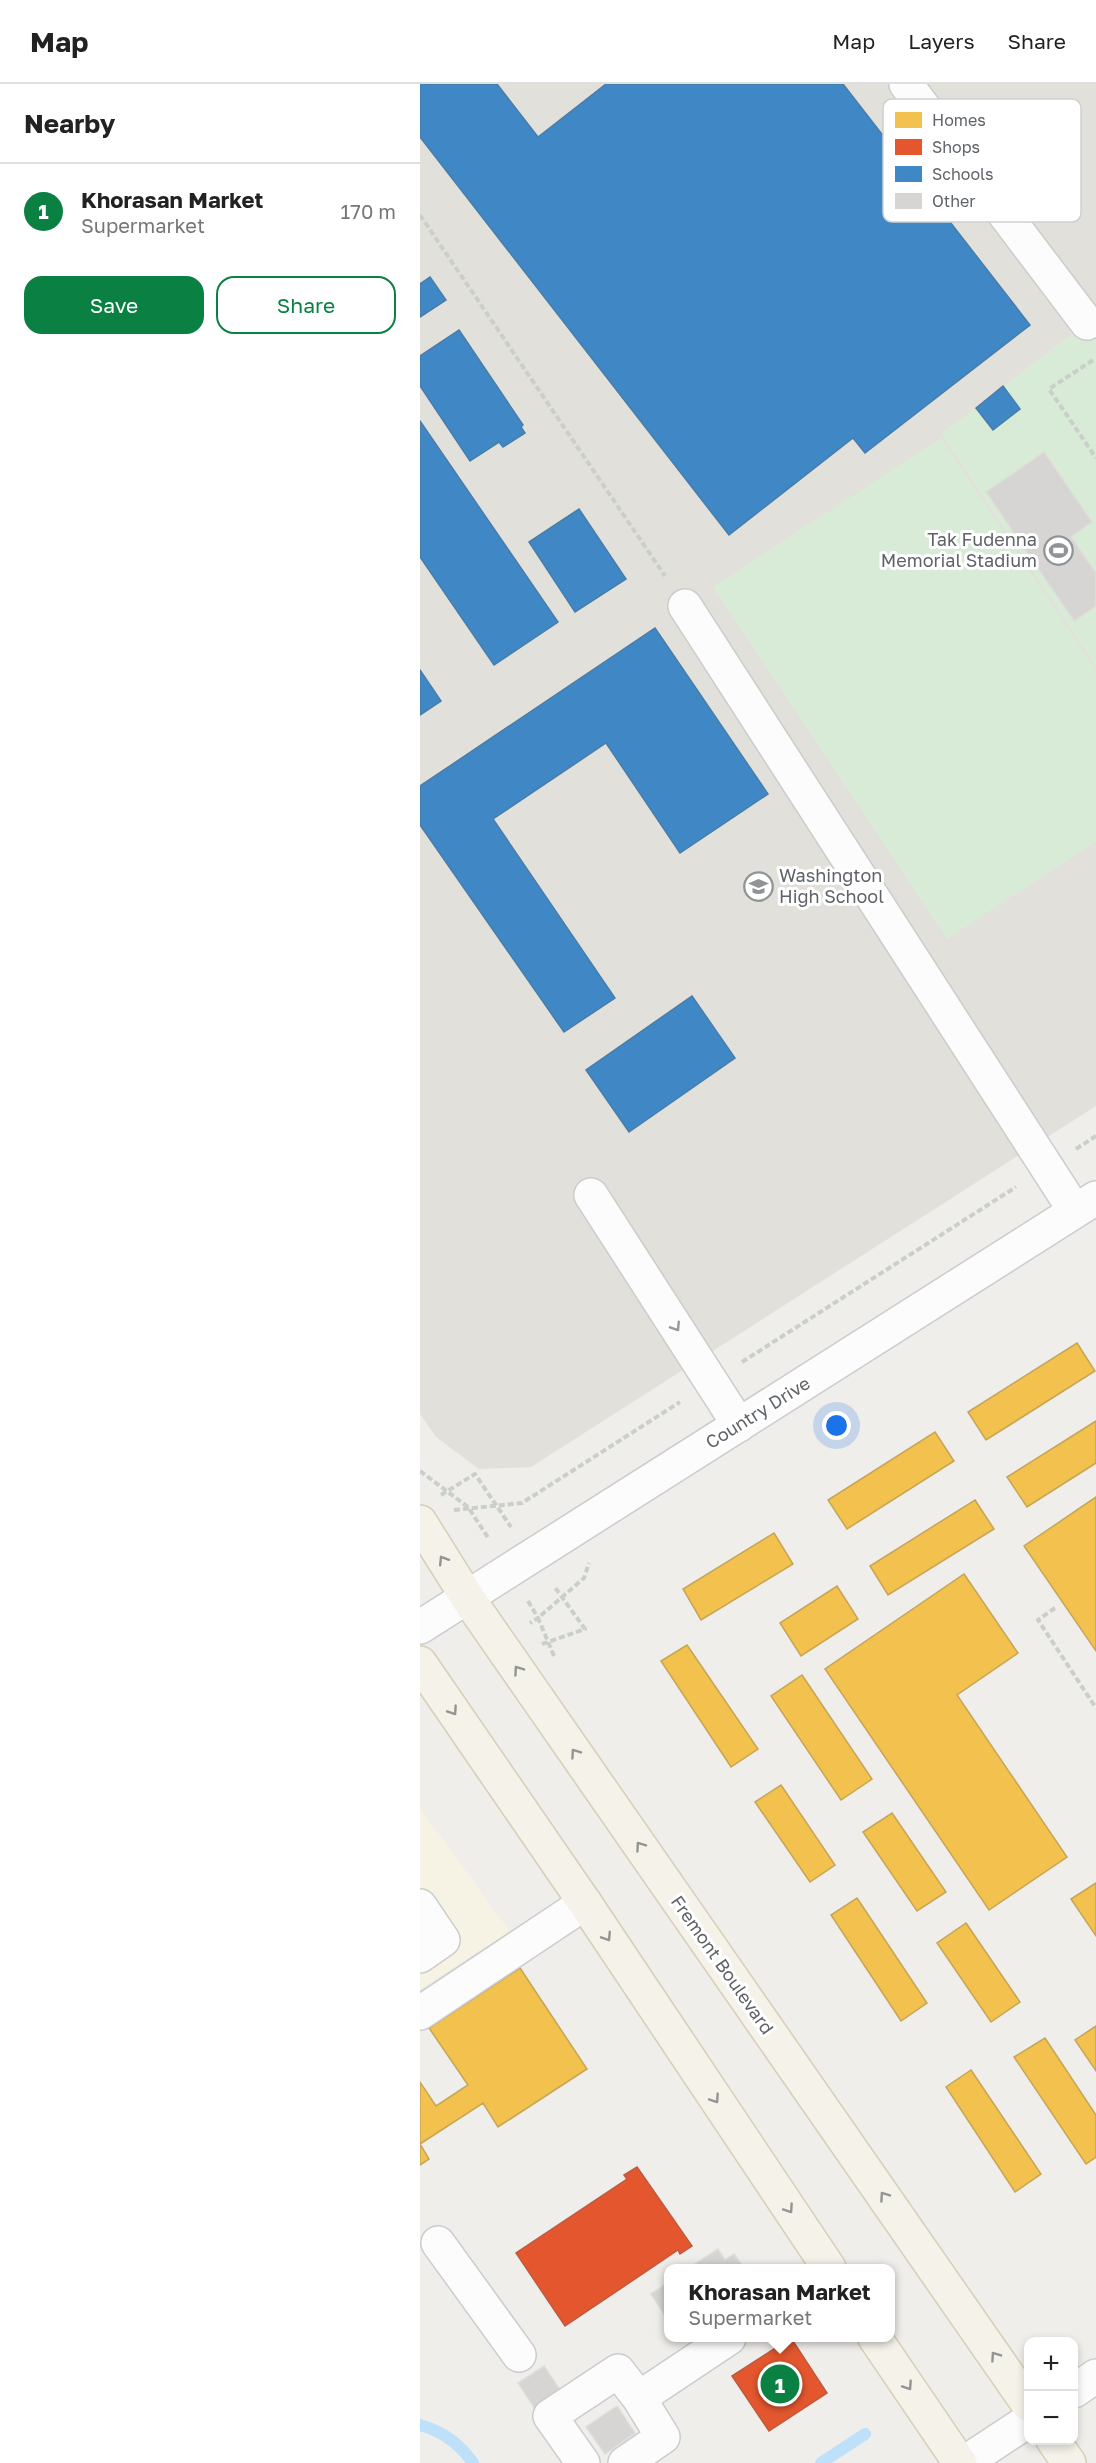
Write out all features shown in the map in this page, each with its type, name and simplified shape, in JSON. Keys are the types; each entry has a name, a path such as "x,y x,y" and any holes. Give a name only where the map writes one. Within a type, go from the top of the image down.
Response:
{"main road":[{"name":"Fremont Boulevard","path":"429,1509 467,1597 1024,2397"},
{"path":"420,1663 826,2264"},
{"path":"878,2342 962,2463"},
{"path":"1056,2445 1069,2463"}],"street":[{"path":"906,84 917,99"},
{"path":"1011,222 1087,323"},
{"path":"685,606 1047,1167 1086,1205"},
{"path":"591,1195 739,1425"},
{"name":"Country Drive","path":"420,1627 1086,1205"},
{"path":"420,2013 585,1904"},
{"path":"420,1906 443,1940 420,1956"},
{"path":"438,2243 519,2355"},
{"path":"639,2398 722,2342"},
{"path":"583,2463 550,2416 618,2371 639,2398 663,2437 625,2463"},
{"path":"1078,2388 1096,2376"},
{"path":"962,2463 1024,2424"}],"path":[{"path":"420,215 685,606"},
{"path":"1096,358 1049,389 1096,458"},
{"path":"420,1472 468,1507 522,1503 1096,1136"},
{"path":"429,1509 447,1491 475,1474"},
{"path":"557,1663 538,1618 584,1578"},
{"path":"1055,1608 1038,1620 1096,1708"},
{"path":"549,1641 585,1629"}],"shaded area":[{"name":"Washington High School","path":"420,84 1096,84 1096,316 942,434 1096,666 1096,1106 531,1467 479,1469 436,1437 420,1414"},
{"path":"420,1808 510,1932 420,1989"}],"green space":[{"name":"Tak Fudenna Memorial Stadium","path":"1096,316 1096,666 942,434"},
{"path":"941,438 1096,670 1096,841 947,939 713,587"}],"building: Homes":[{"path":"1077,1343 1095,1371 986,1440 968,1412"},
{"path":"1096,1421 1096,1463 1027,1507 1007,1477"},
{"path":"935,1432 954,1461 847,1529 828,1500"},
{"path":"1096,1497 1096,1651 1024,1546"},
{"path":"975,1500 994,1529 888,1595 870,1566"},
{"path":"774,1533 793,1564 701,1620 683,1589"},
{"path":"964,1574 1018,1653 957,1695 1067,1857 989,1910 825,1669"},
{"path":"837,1586 858,1619 801,1656 780,1623"},
{"path":"687,1645 758,1749 731,1767 661,1661"},
{"path":"802,1675 872,1779 841,1800 771,1696"},
{"path":"781,1785 835,1865 810,1882 755,1802"},
{"path":"892,1813 946,1892 917,1911 863,1832"},
{"path":"1096,1883 1096,1936 1071,1899"},
{"path":"857,1898 927,2003 901,2021 831,1915"},
{"path":"966,1923 1020,2002 991,2022 937,1943"},
{"path":"520,1968 587,2069 498,2127 483,2103 420,2144 420,2082 436,2106 468,2085 429,2028"},
{"path":"1096,2026 1096,2071 1075,2040"},
{"path":"1045,2038 1096,2115 1096,2157 1086,2164 1014,2057"},
{"path":"971,2070 1041,2174 1015,2192 946,2087"},
{"path":"420,2144 429,2159 420,2165"}],"building: Shops":[{"path":"637,2167 692,2246 680,2254 678,2250 565,2326 516,2253 627,2179 624,2175"},
{"path":"785,2342 794,2342 827,2393 769,2431 732,2376"}],"building: Schools":[{"path":"420,84 497,84 538,137 606,84 843,84 883,136 883,222 950,222 1030,325 865,453 853,438 729,535 420,137"},
{"path":"430,277 446,300 420,317 420,284"},
{"path":"459,330 523,425 521,427 525,433 503,447 499,442 470,461 420,386 420,356"},
{"path":"1003,386 1020,409 993,430 976,408"},
{"path":"420,421 558,622 494,665 420,557"},
{"path":"579,509 626,579 575,612 529,542"},
{"path":"655,628 768,794 680,853 606,743 493,819 615,998 564,1032 420,825 420,786"},
{"path":"420,670 441,701 420,715"},
{"path":"692,996 735,1058 629,1132 586,1070"}],"building: Other":[{"path":"1044,452 1092,522 1071,537 1096,573 1096,606 1074,621 986,492"},
{"path":"718,2249 725,2260 734,2254 741,2264 695,2264"},
{"path":"664,2285 664,2314 651,2294"},
{"path":"544,2366 563,2394 537,2412 518,2383"},
{"path":"617,2406 635,2433 605,2454 586,2427"}],"waterway":[{"path":"420,2425 450,2439 473,2463"},
{"path":"821,2463 865,2434"}],"place":[{"name":"Tak Fudenna Memorial Stadium","path":"1058,550"},
{"name":"Washington High School","path":"758,886"},
{"name":"Khorasan Market","path":"780,2384"}]}
